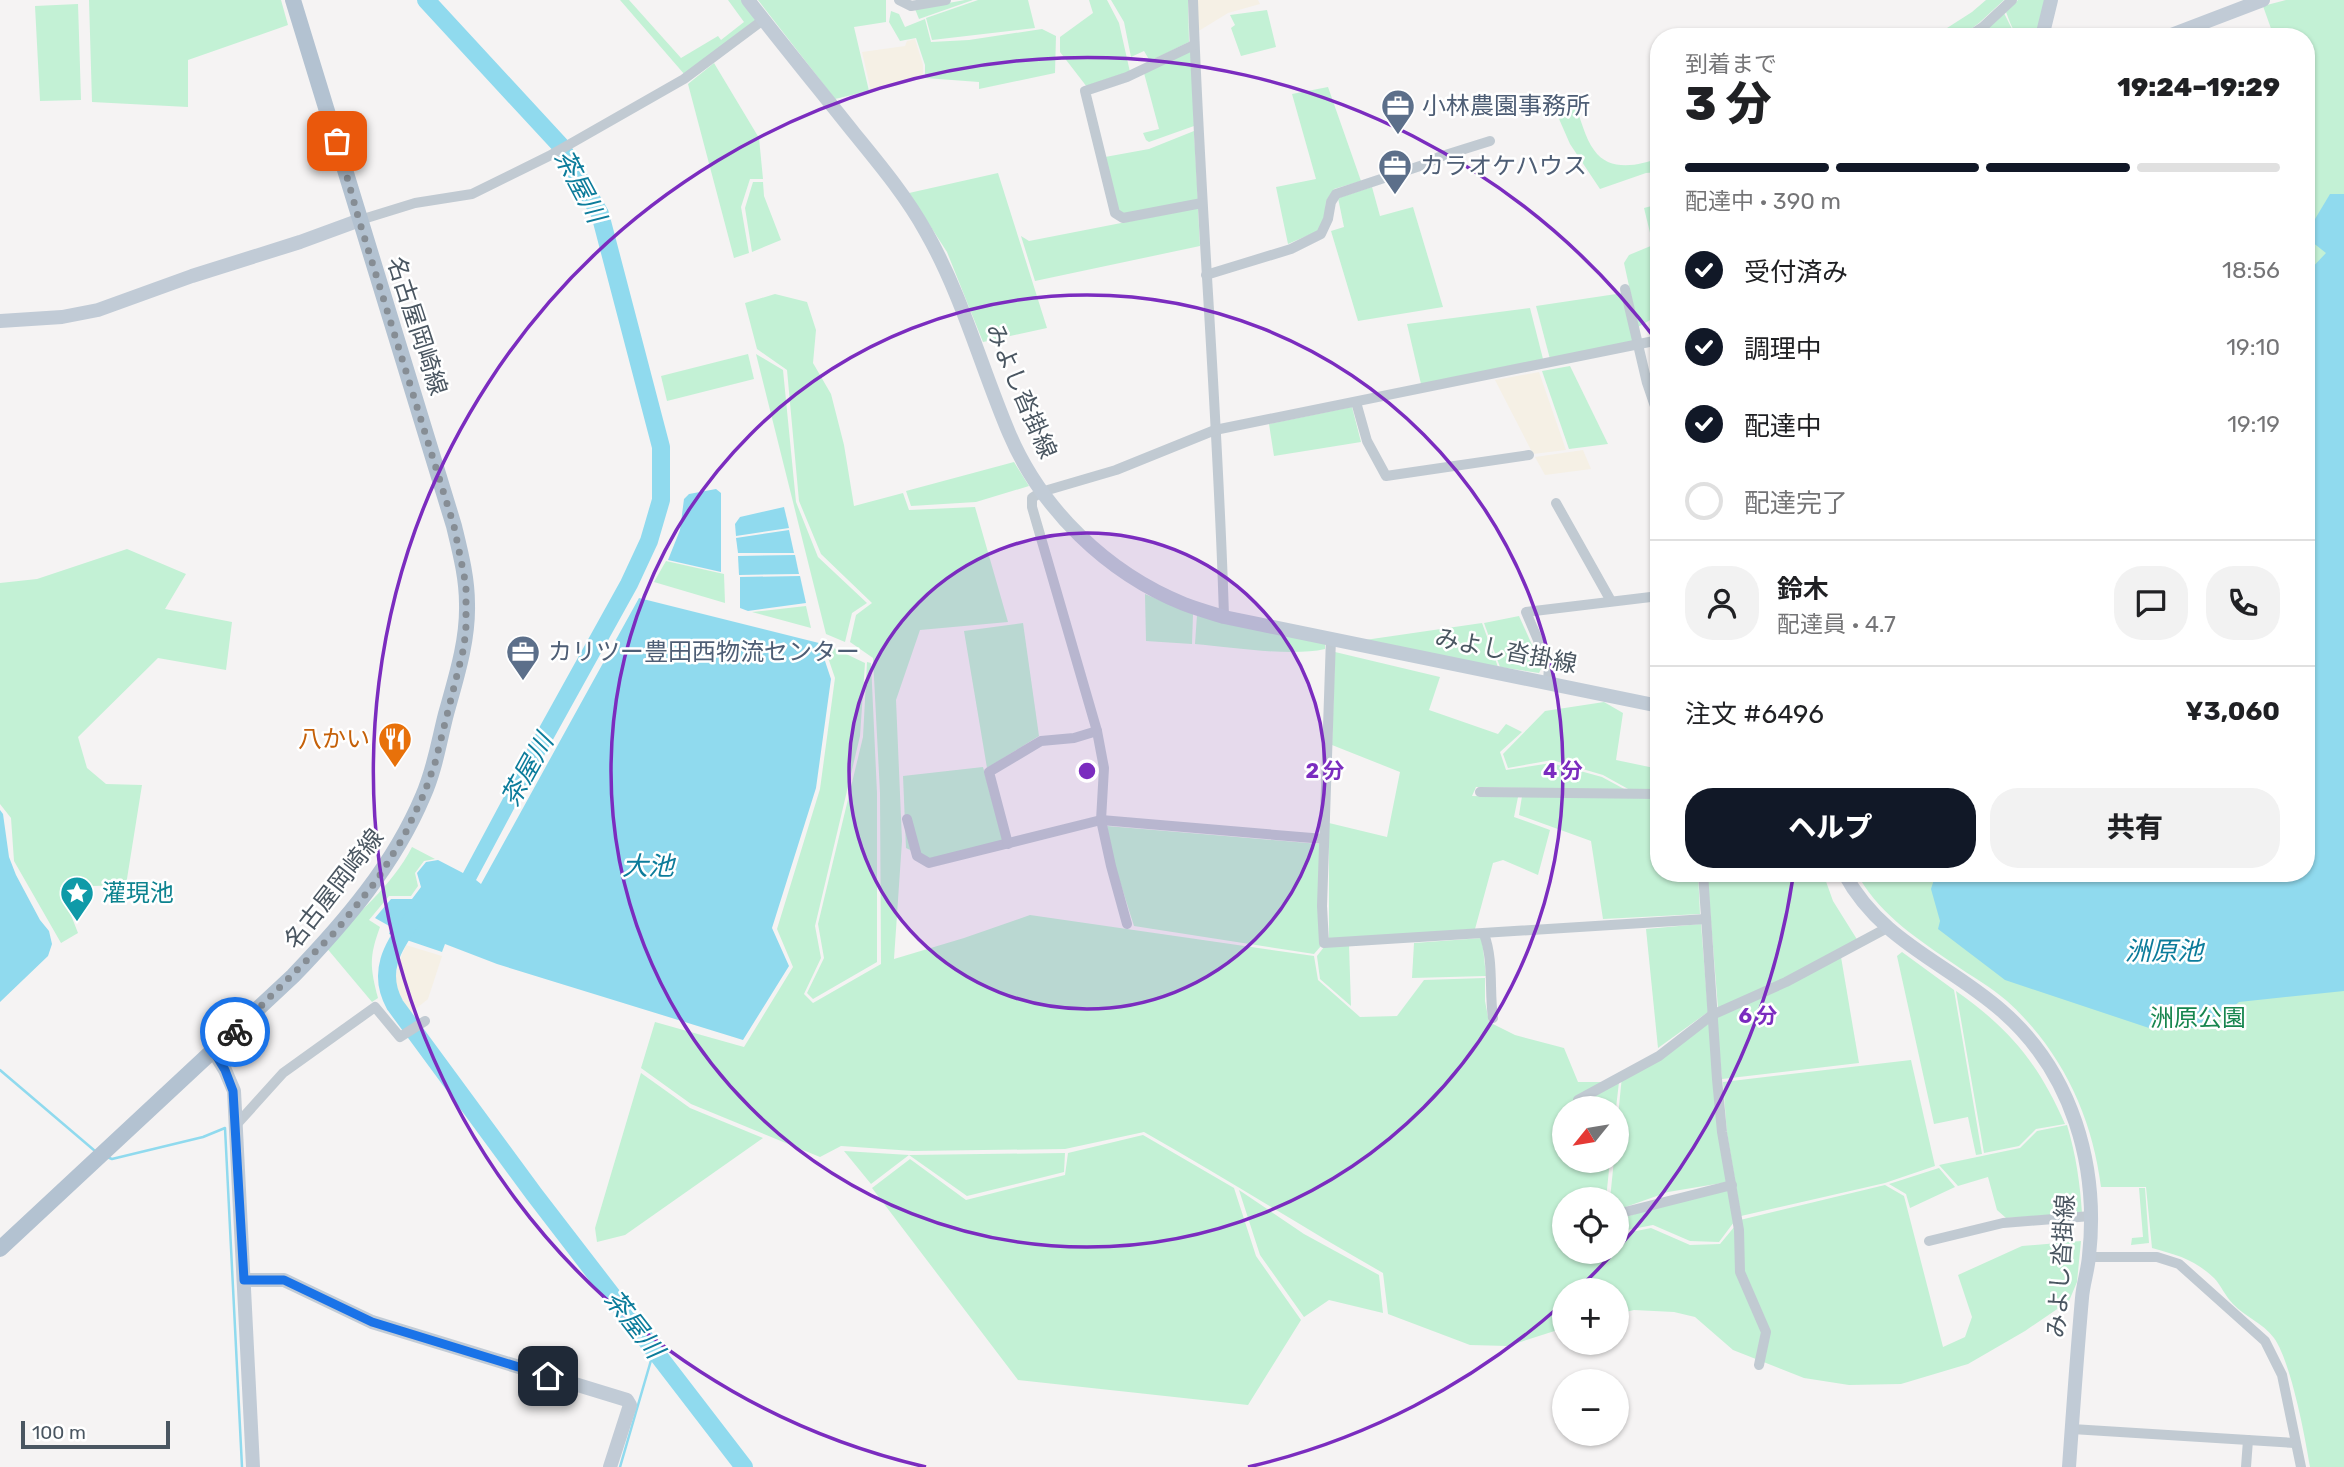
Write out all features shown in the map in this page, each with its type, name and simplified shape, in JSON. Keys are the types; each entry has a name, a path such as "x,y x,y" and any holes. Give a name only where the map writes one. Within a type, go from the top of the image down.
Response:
{"main road":[{"name":"名古屋岡崎線","path":"0,1249 214,1052 335,932 393,855 411,824 430,776 464,647 467,605 463,563 454,526 293,0"},
{"name":"みよし沓掛線","path":"748,0 897,187 925,231 944,265 1010,436 1041,492 1068,524 1096,550 1140,582 1184,604 1224,617 1650,704"},
{"path":"2044,28 2050,0"},
{"path":"2189,28 2260,0"},
{"path":"0,321 62,317 98,310 359,220"},
{"name":"みよし沓掛線","path":"1850,882 1862,903 1887,928 1976,990 2025,1034 2042,1055 2064,1093 2082,1140 2089,1175 2091,1216 2089,1256 2082,1293 2069,1467"},
{"path":"214,1052 233,1091 237,1124 253,1467"},
{"path":"244,1280 284,1280 372,1322 627,1400 629,1405 611,1467"}],"street":[{"path":"899,0 911,6 946,0"},
{"path":"1193,0 1224,617"},
{"path":"1982,28 2012,0"},
{"path":"359,220 415,203 472,194 549,156 684,79 763,20"},
{"path":"1195,45 1127,77 1085,91 1115,213 1123,218 1202,203"},
{"path":"1206,275 1291,249 1321,234 1336,194 1426,164 1439,156 1490,141"},
{"path":"1625,289 1650,390"},
{"path":"1127,924 1101,820 1104,768 1097,731 1031,508 1031,498 1041,492 1116,470 1215,430 1650,342"},
{"path":"1356,402 1367,441 1386,476 1529,456"},
{"path":"1556,503 1611,601"},
{"path":"1548,682 1549,666 1525,612 1650,597"},
{"path":"1331,638 1322,906 1324,943 1706,919"},
{"path":"1008,844 989,772 1041,741 1074,738 1097,731"},
{"path":"1479,792 1650,793"},
{"path":"907,818 917,856 929,863 1101,820 1324,839"},
{"path":"1704,882 1712,1015 1723,1132 1740,1245 1740,1272 1766,1332 1759,1365"},
{"path":"1585,1096 1659,1056 1712,1015 1787,982 1887,928"},
{"path":"1484,934 1488,945 1493,1018"},
{"path":"237,1124 283,1073 375,1007 400,1037 425,1021"},
{"path":"1629,1211 1731,1185"},
{"path":"1929,1241 2003,1223 2091,1216"},
{"path":"2089,1256 2158,1257 2179,1264 2265,1341 2282,1375 2301,1467"},
{"path":"2072,1429 2295,1443"},
{"path":"2246,1467 2248,1440"}],"green space":[{"path":"89,0 281,0 288,25 188,60 188,107 92,102"},
{"path":"620,0 629,0 681,58 718,36 721,40 744,22 728,0 742,0 757,19 685,75"},
{"path":"758,0 886,0 886,22 854,27 869,91 835,99"},
{"path":"973,0 919,19 915,9"},
{"path":"978,0 1028,0 1035,28 932,40 926,18"},
{"path":"1089,0 1107,0 1119,23 1130,72 1087,87 1060,52 1060,37 1093,13"},
{"path":"1111,0 1188,0 1189,42 1150,61 1144,51 1131,57 1124,22"},
{"path":"1986,0 2004,0 1972,28 1947,28"},
{"path":"2018,0 2046,0 2038,28 2013,28 2006,12"},
{"name":"洲原公園","path":"2286,0 2344,0 2344,1467 2310,1467 2292,1381 2280,1349 2269,1332 2238,1309 2214,1278 2199,1266 2152,1248 2146,1187 2101,1187 2097,1160 2082,1109 2058,1062 2026,1020 2001,996 1928,946 1890,916 1862,882 2315,882 2315,28 2271,28 2263,6"},
{"path":"78,4 81,100 40,101 35,6"},
{"path":"1267,10 1276,47 1241,56 1231,28 1235,25 1230,15"},
{"path":"891,11 899,14 905,27 925,19 931,42 969,40 1042,29 1056,36 1055,73 979,89 979,82 925,78 925,65 916,38 900,41 889,22"},
{"path":"2004,13 2012,28 1986,28"},
{"path":"1191,51 1194,126 1149,142 1143,133 1159,129 1144,73"},
{"path":"714,63 759,138 763,179 750,179 741,207 749,253 734,258 688,84"},
{"path":"1328,87 1361,181 1334,189 1326,201 1325,218 1318,231 1288,244 1276,187 1316,179 1292,94"},
{"path":"1575,105 1588,140 1600,157 1608,162 1624,165 1650,161 1650,173 1600,189 1570,144 1556,112"},
{"path":"1194,131 1198,201 1124,215 1118,211 1105,157 1149,149"},
{"path":"998,173 1047,328 983,342 947,252 909,193"},
{"path":"753,182 763,182 764,196 781,240 752,252 745,208"},
{"path":"1372,187 1380,216 1413,207 1443,307 1358,321 1331,231 1344,227 1338,198"},
{"path":"1650,206 1650,233 1644,208"},
{"path":"1198,208 1200,246 1035,281 1021,236 1029,241"},
{"path":"1650,246 1650,320 1638,327 1624,263 1629,255"},
{"path":"1623,293 1634,343 1550,359 1536,306"},
{"path":"775,294 807,302 816,330 813,363 831,394 844,445 854,506 903,493 909,510 975,507 1008,622 920,630 896,700 902,841 894,959 1030,915 1314,956 1318,980 1360,1017 1397,1016 1424,980 1485,978 1489,1022 1515,1035 1564,1048 1578,1082 1619,1082 1617,1096 1552,1096 1552,1173 1609,1173 1607,1187 1552,1187 1552,1264 1629,1264 1629,1233 1651,1228 1690,1245 1720,1244 1740,1220 1885,1185 1904,1196 1943,1347 1965,1337 1972,1317 1958,1275 2022,1246 2081,1241 2077,1282 2069,1301 2025,1331 1968,1364 1901,1384 1849,1385 1804,1378 1733,1350 1695,1317 1674,1312 1629,1311 1629,1278 1552,1278 1552,1332 1508,1346 1470,1345 1388,1314 1383,1273 1144,1132 1065,1149 913,1151 841,1146 820,1157 691,1104 641,1068 655,1022 744,1047 793,967 777,929 820,789 835,678 823,643 865,663 860,736 815,926 821,958 804,994 813,1003 881,964 880,793 873,658 850,642 856,615 872,603 821,554 799,501 787,370 757,349 745,303"},
{"path":"1530,308 1543,359 1421,384 1407,324"},
{"path":"748,354 754,379 667,401 661,376"},
{"path":"756,354 783,370 796,502 818,557 867,603 852,613 845,642 826,634"},
{"path":"1570,366 1608,444 1569,449 1542,371"},
{"path":"1352,407 1361,442 1274,456 1269,424"},
{"path":"1014,462 1029,486 976,502 911,506 906,491"},
{"path":"127,549 186,574 165,609 232,622 226,670 158,658 78,737 87,768 106,784 142,785 126,885 60,887 78,933 61,943 14,861 11,818 0,804 0,583 37,579"},
{"path":"666,561 724,574 725,603 654,582"},
{"path":"1145,594 1193,614 1192,644 1146,641"},
{"path":"806,606 811,628 752,612"},
{"path":"1197,615 1325,643 1325,649 1278,652 1195,644"},
{"path":"1519,616 1542,667 1539,673 1500,667 1484,623"},
{"path":"1023,623 1039,736 987,768 964,631"},
{"path":"1482,623 1498,667 1365,640"},
{"path":"1335,652 1440,677 1429,710 1498,734 1506,724 1522,732 1500,752 1506,770 1551,763 1602,777 1626,790 1476,787 1472,796 1518,797 1514,817 1550,830 1538,875 1503,860 1493,863 1475,929 1329,939 1329,823 1387,837 1400,772 1332,745"},
{"path":"867,662 871,663 877,793 877,962 813,999 807,993 824,958 818,924 863,737"},
{"path":"1604,702 1623,713 1616,760 1650,767 1650,790 1630,790 1603,775 1552,760 1508,768 1503,754 1545,711"},
{"path":"983,767 1003,842 929,859 906,848 903,776"},
{"path":"1522,796 1650,798 1650,882 1698,882 1700,914 1603,919 1591,841 1519,815"},
{"path":"1107,826 1319,844 1321,946 1314,954 1134,926 1115,866"},
{"path":"412,847 435,859 424,861 415,873 418,886 411,896 389,896 369,920 380,927 372,962 378,998 372,1002 325,946 384,887"},
{"path":"1708,882 1826,882 1833,901 1858,941 1786,978 1718,1008"},
{"path":"1701,924 1708,1012 1658,1048 1646,929"},
{"path":"1482,938 1486,976 1412,978 1414,943"},
{"path":"1349,945 1351,1006 1320,979 1317,956 1324,947"},
{"path":"1902,952 1954,990 1982,1154 1976,1155 1968,1117 1934,1124 1897,956"},
{"path":"1841,957 1859,1063 1722,1079 1716,1017"},
{"path":"1956,991 1992,1019 2021,1049 2044,1083 2065,1124 2036,1129 2019,1146 1984,1153"},
{"path":"1710,1020 1728,1182 1668,1192 1629,1206 1629,1187 1611,1187 1613,1173 1629,1173 1629,1096 1620,1096 1622,1076"},
{"path":"1911,1060 1935,1166 1885,1183 1741,1216 1727,1133 1723,1082"},
{"path":"641,1073 690,1108 763,1138 625,1235 597,1242 595,1228"},
{"path":"2067,1125 2077,1169 2082,1213 2006,1218 1997,1210 1988,1177 1958,1186 1939,1165 2020,1148 2037,1131"},
{"path":"1143,1135 1234,1188 1256,1256 1301,1320 1248,1405 1018,1380 872,1188 910,1159 966,1200 1065,1175 1068,1153"},
{"path":"844,1151 909,1155 871,1184"},
{"path":"1065,1153 1064,1172 967,1196 909,1155"},
{"path":"1939,1168 1955,1187 1910,1208 1906,1194 1889,1184"},
{"path":"2139,1188 2145,1188 2149,1243 2131,1245 2132,1238 2143,1237"},
{"path":"1728,1189 1734,1222 1719,1242 1690,1241 1653,1225 1629,1230 1629,1216"},
{"path":"1239,1190 1304,1234 1379,1275 1383,1313 1329,1300 1304,1317 1260,1255"}],"sand":[{"path":"1197,0 1258,0 1260,4 1228,13 1197,32"},
{"path":"915,39 923,65 923,78 871,91 862,52 905,46 907,41"},
{"path":"1539,372 1566,450 1533,454 1495,380"},
{"path":"1583,450 1591,469 1545,475 1535,457"},
{"path":"406,945 442,956 428,999 408,1015 396,989 397,972"}],"water":[{"name":"洲原池","path":"2330,194 2344,194 2344,991 2239,1002 2209,1027 2155,1030 2005,980 1938,929 1940,921 1931,889 1933,882 2315,882 2315,265 2326,253 2315,244 2315,219"},
{"path":"716,489 721,493 721,572 668,560 680,530 684,499 689,494"},
{"path":"784,507 789,528 736,536 735,524 740,517"},
{"path":"789,530 794,553 738,553 736,538"},
{"path":"795,555 799,574 739,575 738,556"},
{"path":"800,576 806,603 748,611 740,608 740,577"},
{"name":"大池","path":"639,598 819,643 831,679 816,788 772,928 789,966 743,1040 497,964 445,944 442,952 389,934 391,927 375,918 391,899 412,899 421,887 417,873 426,862 438,860 463,873 537,735 549,743 476,880 481,884"},
{"path":"0,810 3,814 9,857 40,920 49,931 52,944 48,956 0,1002"}],"waterway":[{"name":"茶屋川","path":"426,0 560,145 600,214 661,447 661,500 649,541 629,584 532,759"},
{"name":"茶屋川","path":"412,920 398,940 389,961 387,982 395,1005 534,1194 744,1467"},
{"path":"0,1070 95,1151"},
{"path":"107,1157 112,1159 203,1137 225,1128 242,1467"},
{"path":"620,1467 654,1350"}],"way so far":[{"path":"235,1032 335,932 377,880 393,855 424,794 435,763 464,647 466,585 454,526 337,141"}],"place":[{"name":"小林農園事務所","path":"1398,136"},
{"name":"カラオケハウス","path":"1395,196"},
{"name":"カリツー豊田西物流センター","path":"523,682"},
{"name":"八かい","path":"395,769"},
{"name":"灌現池","path":"77,923"}],"route":[{"path":"235,1032 214,1052 233,1091 244,1280 284,1280 372,1322 548,1376"}]}
